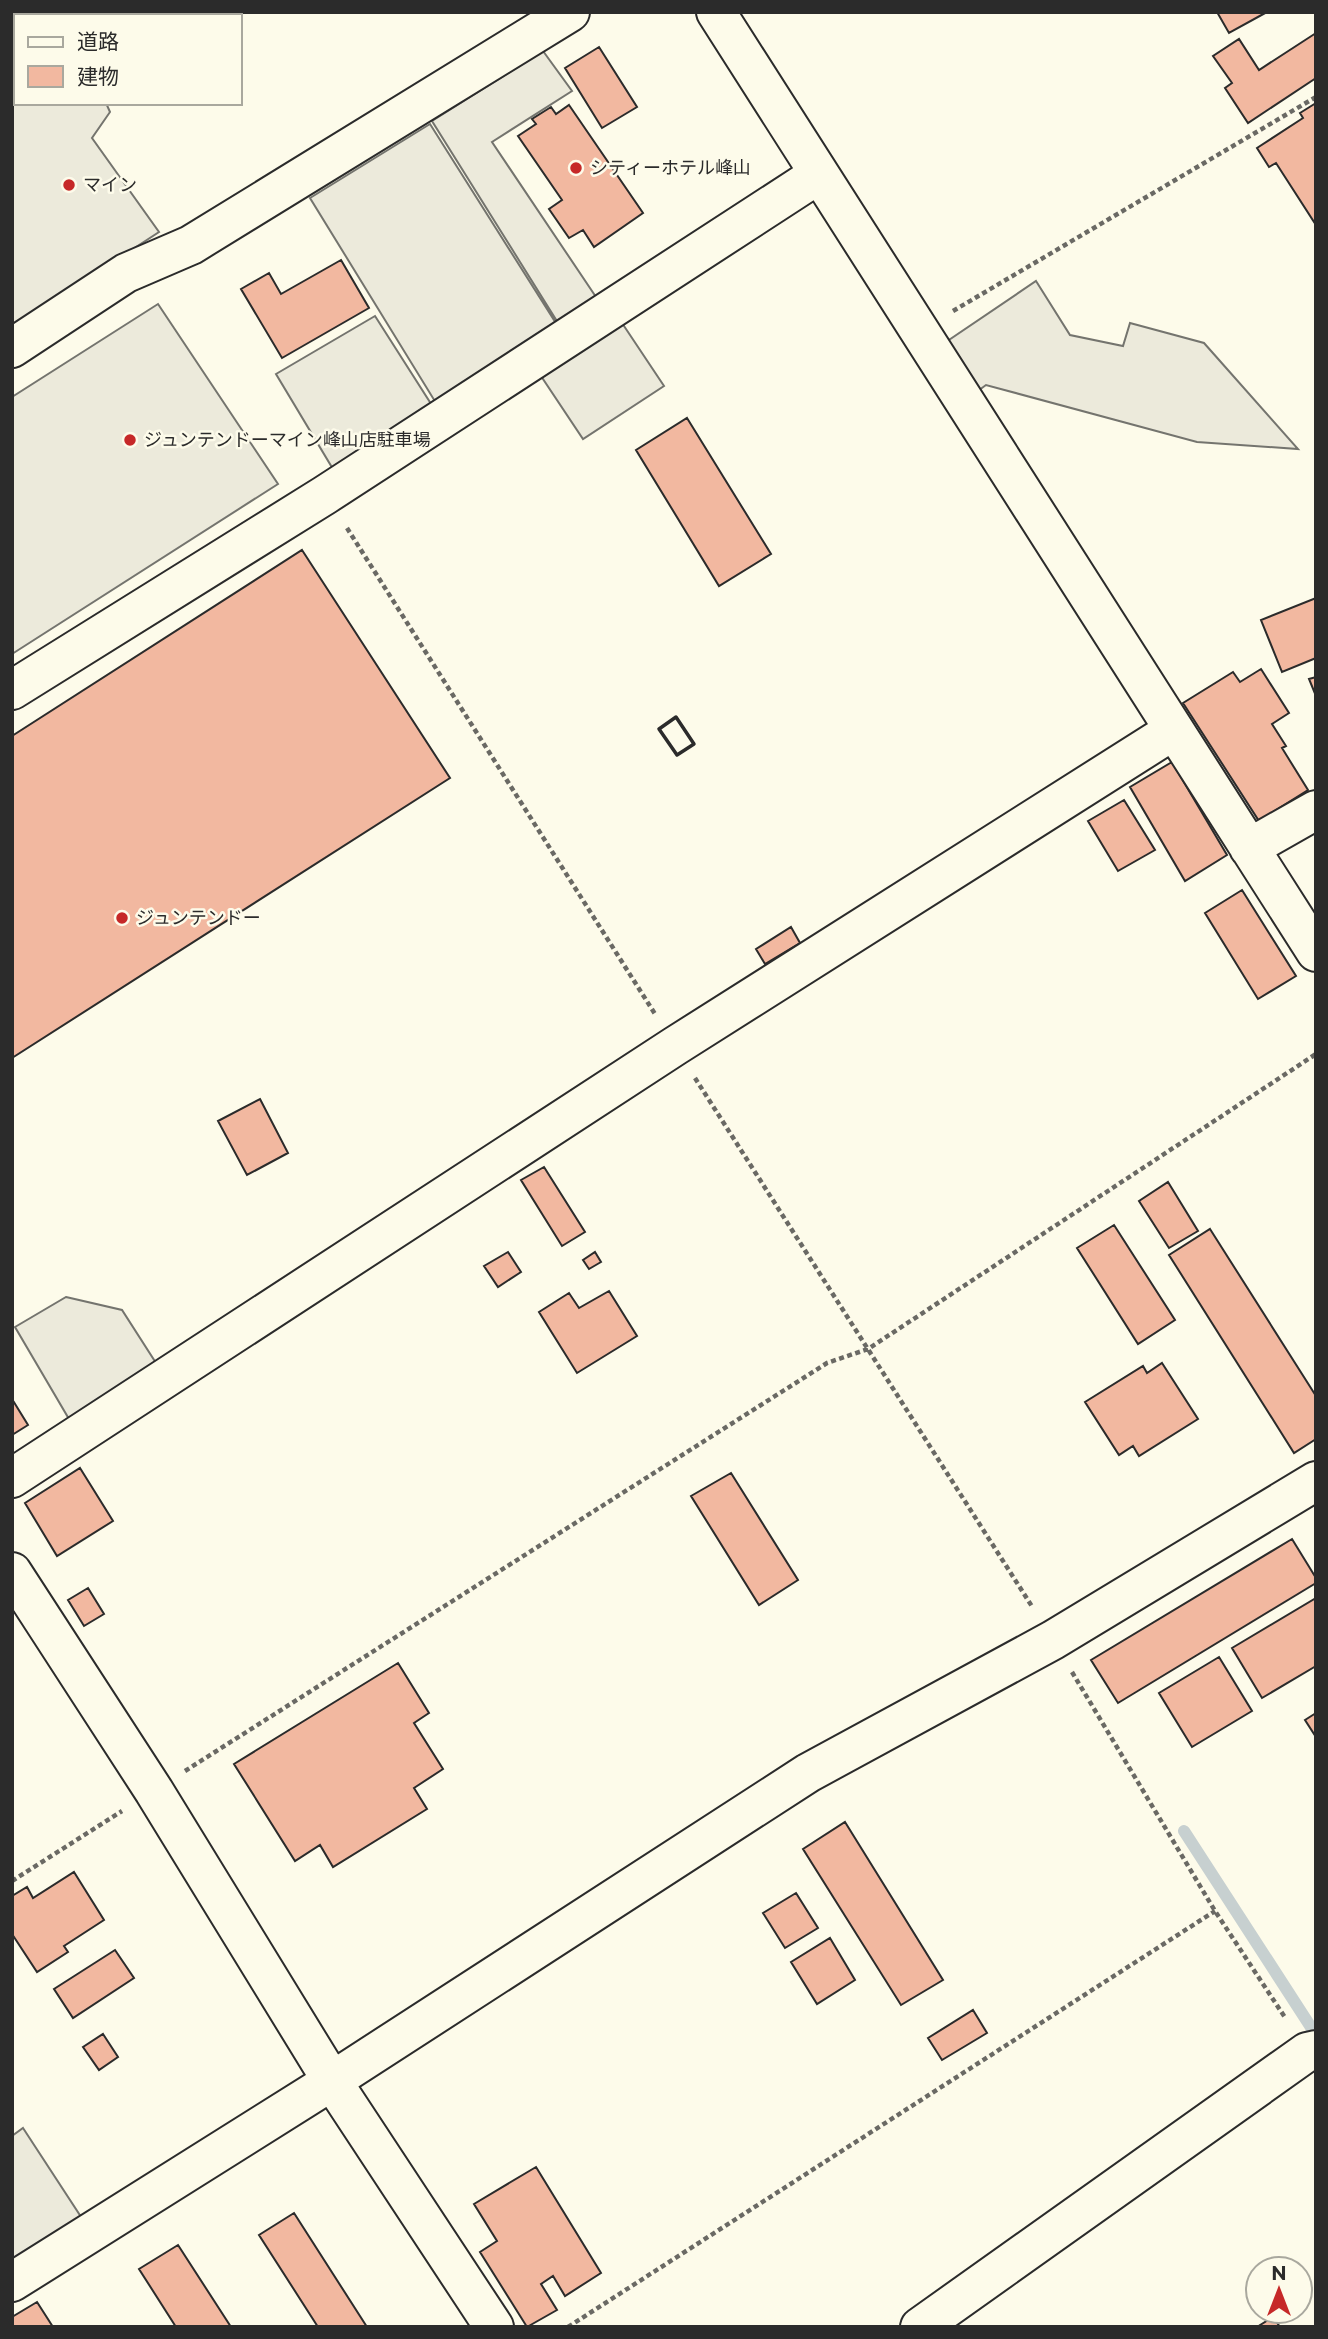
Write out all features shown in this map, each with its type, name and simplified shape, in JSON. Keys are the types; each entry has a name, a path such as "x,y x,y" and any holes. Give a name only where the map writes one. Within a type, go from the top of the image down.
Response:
{"street":[{"path":"12,348 126,273 191,245 570,12"},
{"path":"716,12 1316,952"},
{"path":"12,690 326,495 819,174"},
{"path":"12,1478 675,1046 1174,730"},
{"path":"1249,848 1316,810"},
{"path":"12,2282 332,2081 808,1773 1053,1640 1316,1481"},
{"path":"12,1572 154,1791 332,2081 494,2327"},
{"path":"920,2327 1311,2051"}],"path":[{"path":"919,331 1316,97"},
{"path":"326,495 1053,1640 1215,1911 1311,2051"},
{"path":"12,1881 827,1363 868,1349 1316,1054"},
{"path":"568,2327 1215,1911"}],"shaded area":[{"name":"マイン","path":"12,12 62,12 63,14 14,14 14,105 107,105 110,112 92,138 159,232 12,328"},
{"path":"543,51 572,91 492,142 598,300 560,326 432,121"},
{"path":"430,124 559,328 436,403 310,198"},
{"path":"1036,281 1070,335 1123,346 1130,323 1204,343 1298,449 1197,442 986,385 975,393 943,344"},
{"name":"ジュンテンドーマイン峰山店駐車場","path":"158,304 278,484 12,654 12,397"},
{"path":"375,316 433,407 333,469 276,374"},
{"path":"622,323 664,386 583,439 541,376"},
{"path":"66,1297 122,1310 156,1363 69,1419 15,1327"},
{"path":"23,2128 85,2223 12,2266 12,2136"}],"building":[{"path":"1217,12 1267,12 1229,33"},
{"path":"1316,33 1316,78 1248,123 1225,88 1232,83 1213,56 1239,39 1259,70"},
{"path":"599,47 637,107 602,128 565,68"},
{"path":"1316,103 1316,225 1276,163 1269,167 1257,148 1303,118 1300,113"},
{"name":"シティーホテル峰山","path":"569,105 643,213 594,247 583,230 569,238 549,209 562,200 518,136 536,124 532,119 551,107 556,114"},
{"path":"341,260 369,308 282,358 241,289 269,273 281,294"},
{"path":"687,418 771,554 719,586 636,450"},
{"name":"ジュンテンドー","path":"302,550 450,778 12,1058 12,736"},
{"path":"1316,598 1316,658 1282,672 1261,620"},
{"path":"1261,669 1289,713 1272,724 1286,746 1282,748 1308,790 1259,821 1183,703 1233,672 1240,682"},
{"path":"1316,677 1316,696 1309,679"},
{"path":"1172,762 1227,855 1185,881 1130,787"},
{"path":"1124,800 1155,850 1118,871 1088,821"},
{"path":"1242,890 1296,976 1258,999 1205,913"},
{"path":"791,927 800,943 765,964 756,949"},
{"path":"260,1099 288,1153 247,1175 218,1121"},
{"path":"544,1167 585,1232 562,1246 521,1180"},
{"path":"1168,1182 1198,1231 1169,1248 1139,1201"},
{"path":"1114,1225 1175,1320 1138,1344 1077,1248"},
{"path":"1210,1229 1316,1396 1316,1439 1294,1453 1169,1255"},
{"path":"508,1252 521,1272 498,1287 484,1266"},
{"path":"595,1252 601,1262 589,1269 583,1260"},
{"path":"609,1291 637,1336 577,1373 539,1312 569,1293 579,1308"},
{"path":"1162,1363 1198,1419 1139,1456 1133,1446 1119,1455 1085,1402 1143,1366 1147,1373"},
{"path":"12,1399 28,1425 12,1435"},
{"path":"80,1468 113,1521 57,1556 25,1503"},
{"path":"731,1473 798,1580 759,1605 691,1496"},
{"path":"1292,1539 1316,1578 1316,1583 1118,1703 1091,1660"},
{"path":"88,1588 104,1614 84,1626 68,1600"},
{"path":"1316,1598 1316,1666 1262,1698 1232,1648"},
{"path":"1219,1657 1252,1711 1192,1747 1159,1693"},
{"path":"398,1663 429,1713 414,1723 443,1769 414,1788 427,1809 333,1867 320,1845 295,1861 234,1764"},
{"path":"1316,1713 1316,1737 1305,1720"},
{"path":"845,1822 943,1980 901,2005 803,1849"},
{"path":"74,1872 104,1920 64,1946 68,1952 37,1972 12,1934 12,1896 27,1887 33,1898"},
{"path":"796,1893 818,1928 785,1948 763,1913"},
{"path":"830,1938 855,1980 817,2004 791,1962"},
{"path":"115,1950 134,1978 73,2018 54,1989"},
{"path":"973,2010 987,2033 942,2060 928,2038"},
{"path":"103,2034 118,2057 99,2070 83,2047"},
{"path":"536,2167 601,2273 565,2296 553,2276 541,2284 557,2310 527,2327 480,2252 497,2241 474,2204"},
{"path":"294,2213 367,2327 318,2327 259,2235"},
{"path":"178,2245 231,2327 176,2327 139,2269"},
{"path":"37,2302 53,2327 12,2327 12,2317"},
{"path":"1279,2325 1280,2327 1257,2327"}],"waterway":[{"path":"1184,1831 1316,2035"}],"wall":[{"path":"676,717 694,744 677,755 659,729 676,717"}],"place":[{"name":"シティーホテル峰山","path":"576,168"},
{"name":"マイン","path":"69,185"},
{"name":"ジュンテンドーマイン峰山店駐車場","path":"130,440"},
{"name":"ジュンテンドー","path":"122,918"}]}
